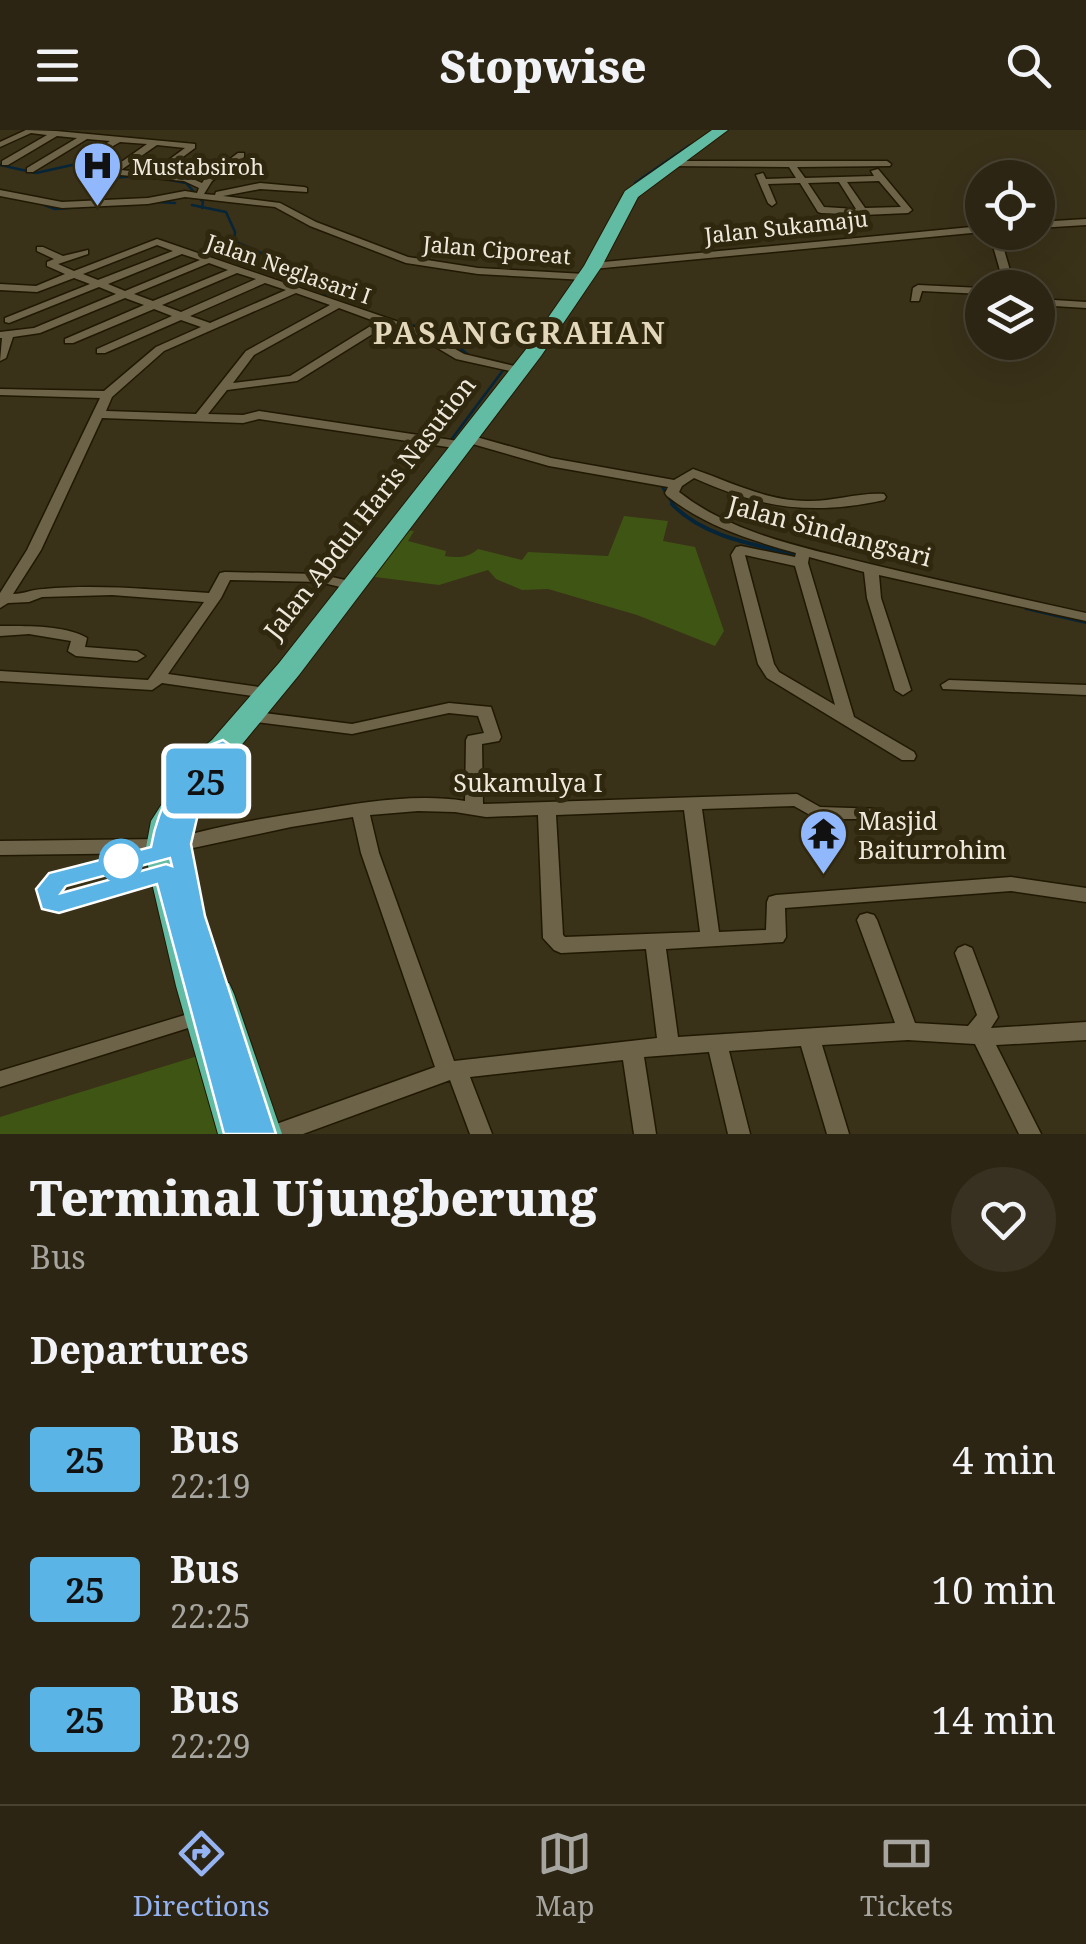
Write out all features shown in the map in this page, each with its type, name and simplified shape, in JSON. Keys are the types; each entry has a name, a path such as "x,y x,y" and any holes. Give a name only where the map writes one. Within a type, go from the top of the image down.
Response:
{"highway":[{"name":"Jalan Abdul Haris Nasution","path":"171,844 223,748 464,442 510,369 589,272 629,198 721,130"},
{"path":"171,844 203,1016 238,1134"},
{"path":"171,844 262,1134"}],"street":[{"path":"0,146 24,131 192,146 152,176"},
{"path":"5,163 56,133"},
{"path":"30,170 86,136"},
{"path":"86,160 119,139"},
{"path":"156,142 114,172 186,179 200,192 242,155"},
{"path":"670,164 886,164"},
{"path":"792,166 825,212 908,210 869,164"},
{"path":"757,166 772,202"},
{"path":"763,182 882,178"},
{"path":"842,179 864,211"},
{"path":"118,201 133,181"},
{"path":"214,197 260,186 304,190"},
{"name":"Jalan Ciporeat","path":"0,193 62,206 200,192 277,205 354,242 415,262 589,272"},
{"path":"1055,225 1086,222"},
{"name":"Jalan Sukamaju","path":"589,272 965,231"},
{"name":"Jalan Neglasari I","path":"72,275 157,242 422,334 460,358 510,369"},
{"path":"40,249 62,259"},
{"path":"5,318 180,250"},
{"path":"85,252 50,264 210,327"},
{"path":"0,358 4,336 36,331 208,260"},
{"path":"69,341 236,270"},
{"path":"16,300 72,275"},
{"path":"101,350 263,280"},
{"path":"1,287 33,290"},
{"path":"915,299 915,290 920,288 965,289"},
{"path":"2,601 34,550 107,395 160,349 295,290"},
{"path":"1055,303 1086,306"},
{"path":"200,417 250,353 338,306"},
{"path":"5,318 36,331"},
{"path":"227,386 293,378 384,322"},
{"path":"0,392 52,390 107,395"},
{"path":"100,414 243,419 259,415 464,442 676,484 693,473 783,506 848,504 879,496"},
{"name":"Jalan Sindangsari","path":"676,484 672,493 686,508 738,534 802,556 1086,617"},
{"path":"847,719 802,556 741,550 738,555 766,664 773,675 908,756"},
{"path":"870,571 903,690"},
{"path":"0,676 152,685 214,598 225,576 319,578 353,586"},
{"path":"2,601 40,593 112,592 214,598"},
{"path":"0,631 29,630 79,638 76,652 136,656"},
{"path":"158,678 268,693"},
{"path":"949,685 1086,690"},
{"path":"816,699 842,696"},
{"path":"249,716 352,729 448,708 484,711 493,737 474,740 474,808"},
{"name":"Sukamulya I","path":"0,848 171,844 390,806 547,810 798,800 817,813 876,813"},
{"path":"692,804 710,937"},
{"path":"547,810 556,942 561,946 776,937 776,902 1010,884 1086,895"},
{"path":"360,811 370,853 452,1070 481,1134"},
{"path":"867,920 908,1031"},
{"path":"655,941 669,1046"},
{"path":"965,953 988,1017 977,1036"},
{"path":"0,1080 203,1016"},
{"path":"276,1134 452,1070 632,1049 908,1031 977,1036 1086,1031"},
{"path":"977,1036 1030,1134"},
{"path":"809,1038 838,1134"},
{"path":"717,1043 739,1134"},
{"path":"632,1049 645,1134"}],"green space":[{"path":"624,516 668,521 663,541 695,547 724,631 715,646 637,615 548,589 522,590 496,579 488,570 439,585 367,576 405,530 414,531 408,541 446,551 445,556 450,557 467,556 478,549 522,560 528,552 608,556"},
{"path":"204,1054 227,1134 0,1134 0,1117"}],"waterway":[{"path":"635,183 690,145"},
{"path":"0,165 36,173 81,163 101,169 90,180 136,176"},
{"path":"165,179 186,183 203,202 202,207"},
{"path":"158,202 175,203"},
{"path":"39,203 55,209 83,207"},
{"path":"192,205 202,207"},
{"path":"202,207 226,212 235,232 234,241 286,264 330,299"},
{"path":"395,321 465,338 461,349 470,356"},
{"path":"451,440 507,365"},
{"path":"661,485 674,505"},
{"path":"674,505 714,532 798,555"},
{"path":"1026,608 1086,622"}],"bus line":[{"name":"25","path":"238,1134 194,986 166,873 59,904 51,902 48,889 58,879 162,853 167,820 204,762 223,748 186,814 179,844 193,916 262,1134"}],"place":[{"name":"Mustabsiroh","path":"97,208"},
{"name":"Masjid Baiturrohim","path":"823,876"}],"district":[{"name":"PASANGGRAHAN","path":"520,332"}]}
